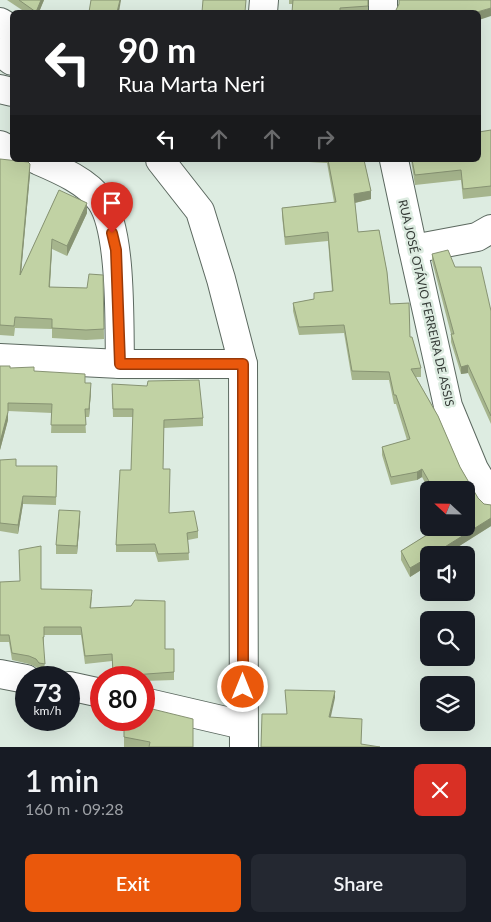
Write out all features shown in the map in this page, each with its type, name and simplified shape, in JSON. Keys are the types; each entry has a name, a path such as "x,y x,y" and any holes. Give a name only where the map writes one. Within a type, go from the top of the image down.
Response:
{"main road":[{"path":"42,162 86,185 101,200 108,216 116,250 120,364"},
{"path":"155,706 244,736 243,364 221,279 200,211 162,162"},
{"name":"RUA JOSÉ OTÁVIO FERREIRA DE ASSIS","path":"394,162 448,406 474,469 491,498"},
{"path":"413,249 477,237 491,229"},
{"path":"0,358 120,364 243,364"},
{"path":"0,674 15,677"}],"building":[{"path":"19,0 41,0 37,10 33,10"},
{"path":"91,0 120,0 118,10 89,10"},
{"path":"203,0 246,0 245,10 202,10"},
{"path":"293,0 368,0 368,6 340,8 340,10 292,10"},
{"path":"399,0 491,0 491,8 481,11 396,10"},
{"path":"491,130 491,186 463,189 461,170 415,175 412,162 481,162 481,132"},
{"path":"0,159 10,160 10,162 28,162 30,164 20,275 59,190 87,203 67,246 52,239 49,287 87,288 89,274 103,275 104,329 52,328 52,319 15,317 14,326 0,325"},
{"path":"328,162 364,162 371,191 354,194 358,232 379,230 387,272 390,304 409,303 410,337 412,337 421,368 411,369 438,416 468,481 429,481 422,469 417,472 391,477 382,447 410,439 396,395 394,395 389,372 352,371 344,325 299,327 293,303 314,299 314,293 333,291 328,232 285,237 282,208 336,202"},
{"path":"448,250 455,267 481,267 491,311 491,416 468,365 461,367 451,334 454,334 432,254"},
{"path":"0,366 10,366 10,368 34,367 34,371 85,374 85,383 91,383 89,409 85,409 86,425 51,425 52,404 8,403 8,412 0,442"},
{"path":"199,380 203,418 164,420 163,469 170,469 169,513 194,511 198,531 187,533 189,553 158,554 155,544 116,545 120,470 131,470 133,409 113,409 112,384 147,386 148,381"},
{"path":"16,459 16,466 57,466 56,497 23,496 18,525 0,523 0,460"},
{"path":"475,493 484,504 491,505 491,518 475,528"},
{"path":"59,510 80,511 77,546 56,545"},
{"path":"425,536 462,536 446,546 420,546 420,562 410,568 401,551"},
{"path":"41,546 41,589 92,590 90,608 131,606 135,600 165,601 165,649 174,649 174,672 155,673 155,666 113,666 112,654 85,656 81,627 44,627 45,664 39,663 36,659 29,656 12,653 9,635 0,635 0,582 20,581 19,550"},
{"path":"285,690 335,691 329,717 362,719 361,744 380,747 261,747 262,714 287,714"},
{"path":"155,710 193,719 193,747 149,747 150,742 124,737 124,731 155,731"}],"route":[{"path":"112,233 116,250 120,364 243,364 243,687"}]}
